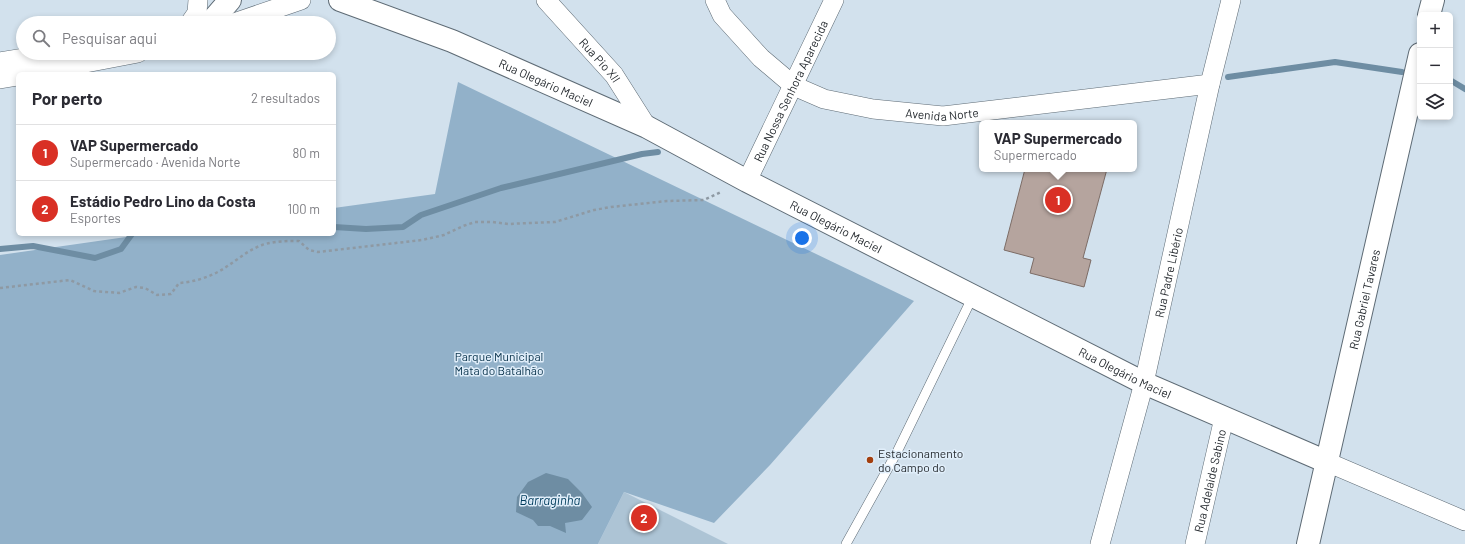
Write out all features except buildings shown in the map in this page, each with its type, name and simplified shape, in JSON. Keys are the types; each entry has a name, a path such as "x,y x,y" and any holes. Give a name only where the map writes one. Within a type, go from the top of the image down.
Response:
{"street":[{"path":"195,16 197,13 198,0"},
{"path":"217,16 230,0"},
{"path":"254,16 301,0"},
{"name":"Rua Olegário Maciel","path":"340,0 452,41 647,127 747,181 1144,383 1327,462"},
{"name":"Rua Pio XII","path":"546,0 614,76 647,127"},
{"name":"Avenida Norte","path":"715,0 722,15 761,58 794,86 824,99 874,109 943,116 1210,84"},
{"name":"Rua Nossa Senhora Aparecida","path":"747,181 794,86 834,0"},
{"name":"Rua Padre Libério","path":"1100,544 1144,383 1210,84 1231,0"},
{"path":"1430,12 1433,0"},
{"path":"0,62 16,59"},
{"path":"38,72 101,60"},
{"name":"Rua Gabriel Tavares","path":"1308,544 1417,67"},
{"path":"0,79 16,76"},
{"name":"Rua Adelaide Sabino","path":"1195,544 1224,418"},
{"path":"1327,462 1465,522"}],"lane":[{"path":"846,544 897,452 973,296"}],"path":[{"path":"0,288 70,280 94,291 119,292 136,287 145,288 157,295 171,294 179,283 198,280 221,270 240,256 262,245 278,241 299,241 309,250 318,252 422,240 444,235 475,222 540,224 555,222 594,210 611,207 667,201 704,200 719,192 747,181"}],"shaded area":[{"path":"624,492 728,544 598,544"}],"green space":[{"name":"Parque Municipal Mata do Batalhão","path":"458,82 914,301 770,465 714,523 624,492 598,544 0,544 0,255 133,236 336,236 336,208 435,194"}],"water":[{"name":"Barraginha","path":"546,473 568,479 582,493 592,507 582,520 565,523 566,533 550,526 538,526 533,520 516,512 517,497 528,482"}],"waterway":[{"path":"1228,77 1335,62 1402,72"},
{"path":"1453,82 1465,89"},
{"path":"336,227 366,229 403,227 421,215 501,188 642,154 658,152"},
{"path":"0,249 33,246 95,258 121,249 131,236"}],"place":[{"name":"VAP Supermercado","path":"1058,200"},
{"name":"Estacionamento do Campo do","path":"870,460"},
{"name":"Estádio Pedro Lino da Costa","path":"644,518"}]}
